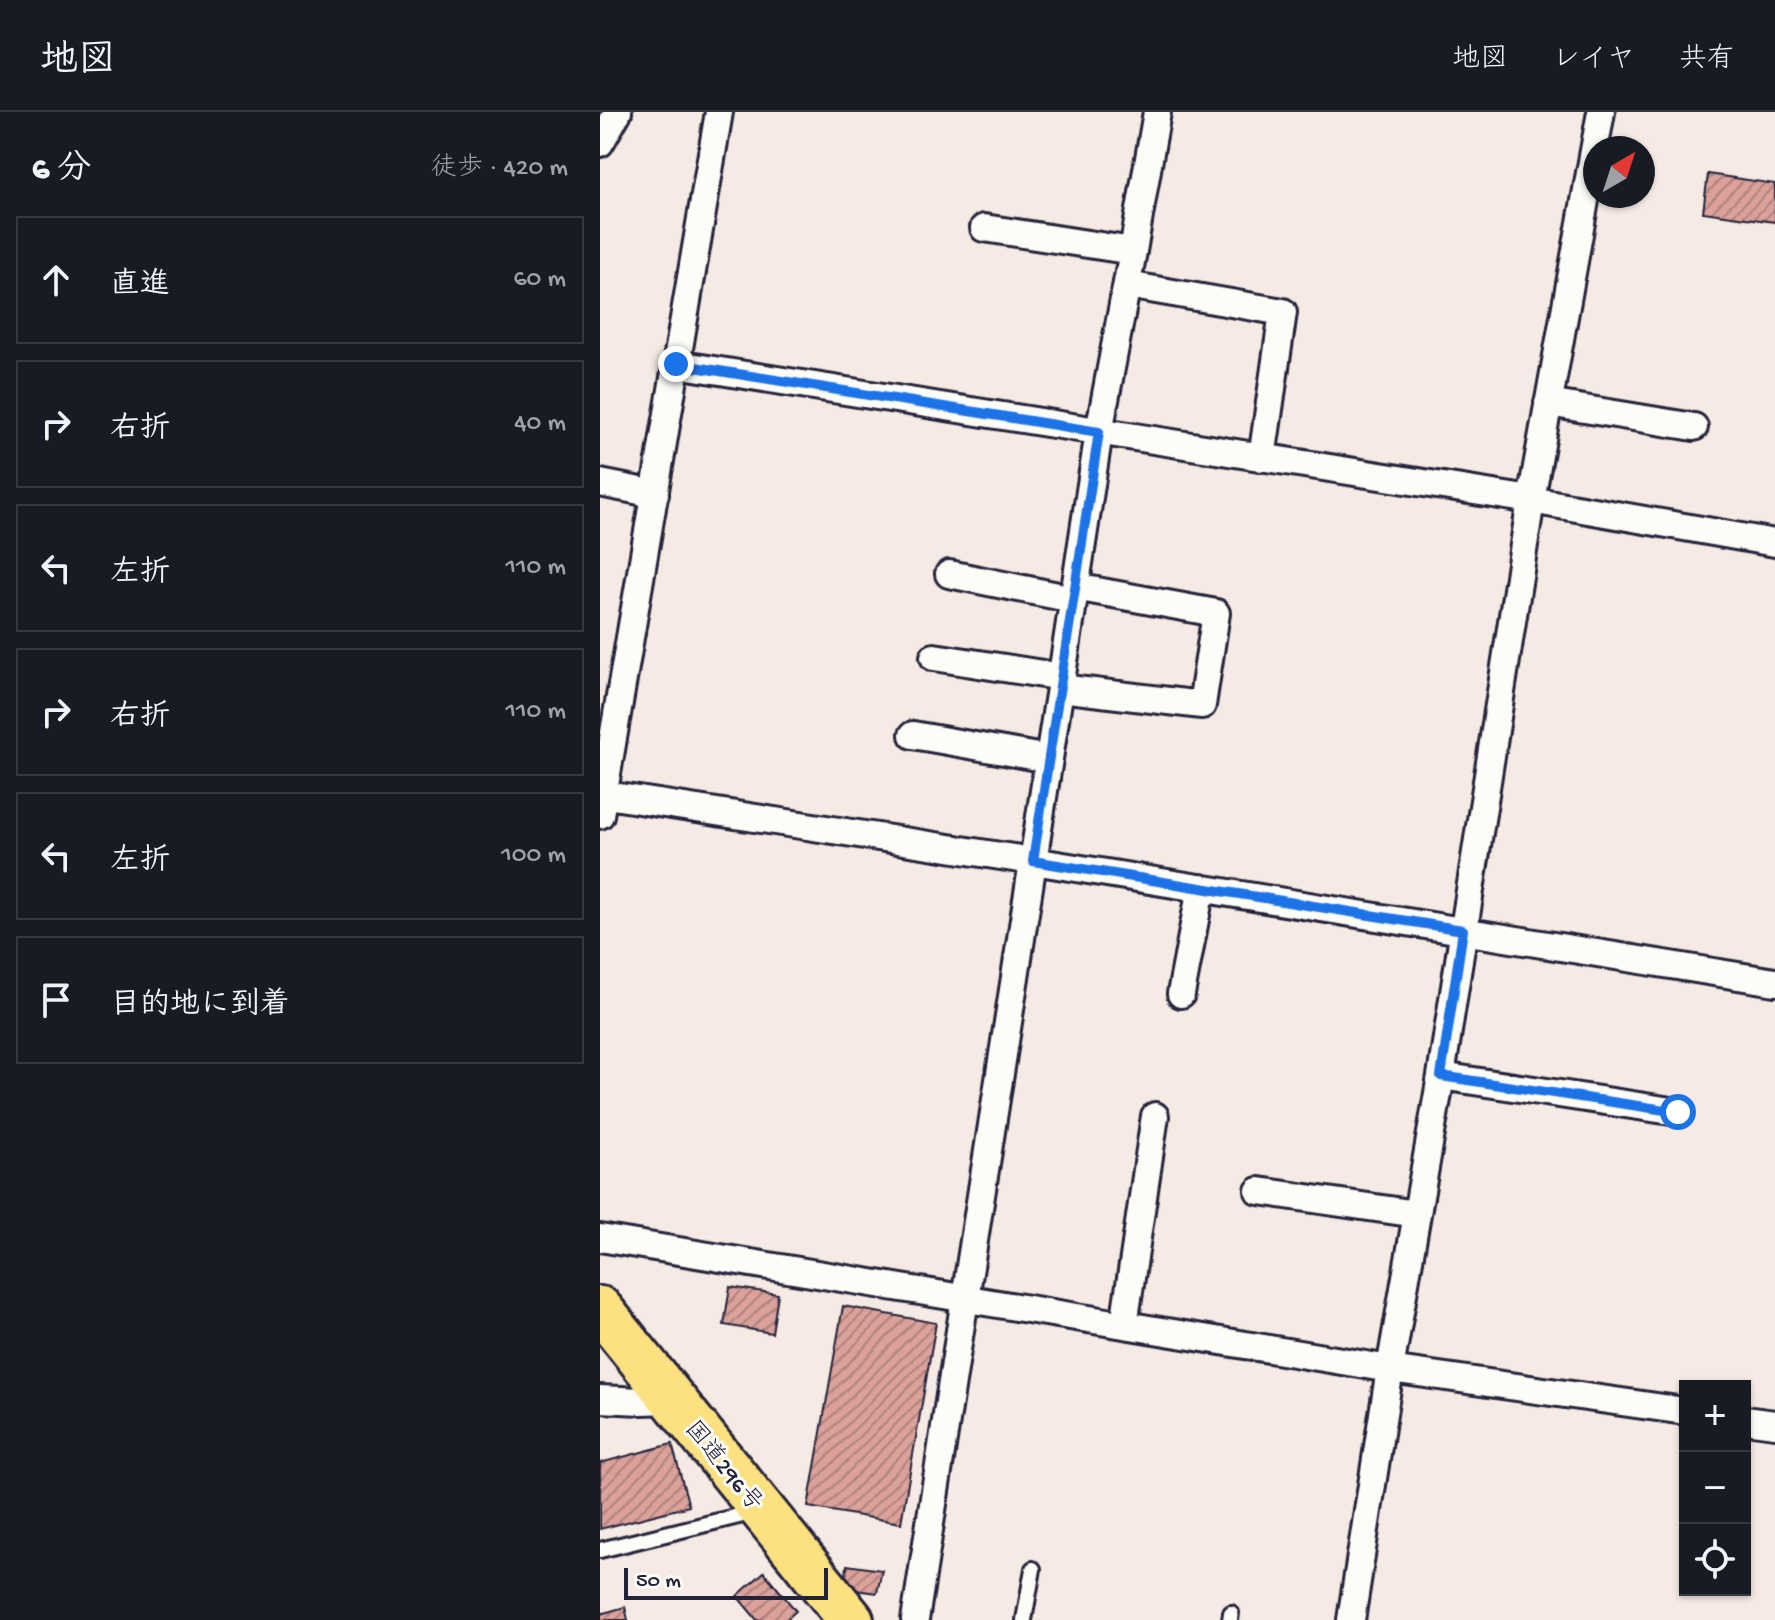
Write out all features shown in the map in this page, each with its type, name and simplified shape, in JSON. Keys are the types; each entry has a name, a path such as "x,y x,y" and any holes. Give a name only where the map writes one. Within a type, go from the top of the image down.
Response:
{"highway":[{"name":"国道296号","path":"600,1309 851,1620"}],"street":[{"path":"600,143 618,112"},
{"path":"719,112 601,801 1033,861 1775,982"},
{"path":"915,1620 1099,432 1157,112"},
{"path":"1351,1620 1390,1369 1441,1076 1531,500 1601,112"},
{"path":"984,228 1133,251"},
{"path":"1127,285 1283,312 1262,458"},
{"path":"676,364 1531,500 1775,543"},
{"path":"1548,403 1694,427"},
{"path":"600,483 655,494"},
{"path":"934,657 1061,683 1202,705 1216,613 949,574"},
{"path":"913,735 1049,759"},
{"path":"1181,994 1201,888"},
{"path":"1441,1076 1678,1112"},
{"path":"1124,1325 1155,1116"},
{"path":"1259,1191 1417,1214"},
{"path":"600,1238 1390,1369 1679,1410"},
{"path":"600,1399 673,1400"},
{"path":"1751,1421 1775,1424"}],"lane":[{"path":"600,1550 763,1511"},
{"path":"1024,1620 1033,1569"}],"building":[{"path":"1708,174 1775,184 1775,222 1703,212"},
{"path":"730,1287 778,1294 772,1333 724,1325"},
{"path":"843,1306 936,1323 901,1523 808,1507"},
{"path":"672,1444 689,1506 600,1529 600,1463"},
{"path":"847,1565 882,1570 877,1593 856,1590 846,1577"},
{"path":"764,1572 796,1611 786,1620 757,1620 737,1596"},
{"path":"625,1607 628,1620 601,1620 600,1614"}],"route":[{"path":"676,364 1099,432 1033,861 1463,930 1441,1076 1678,1112"}]}
